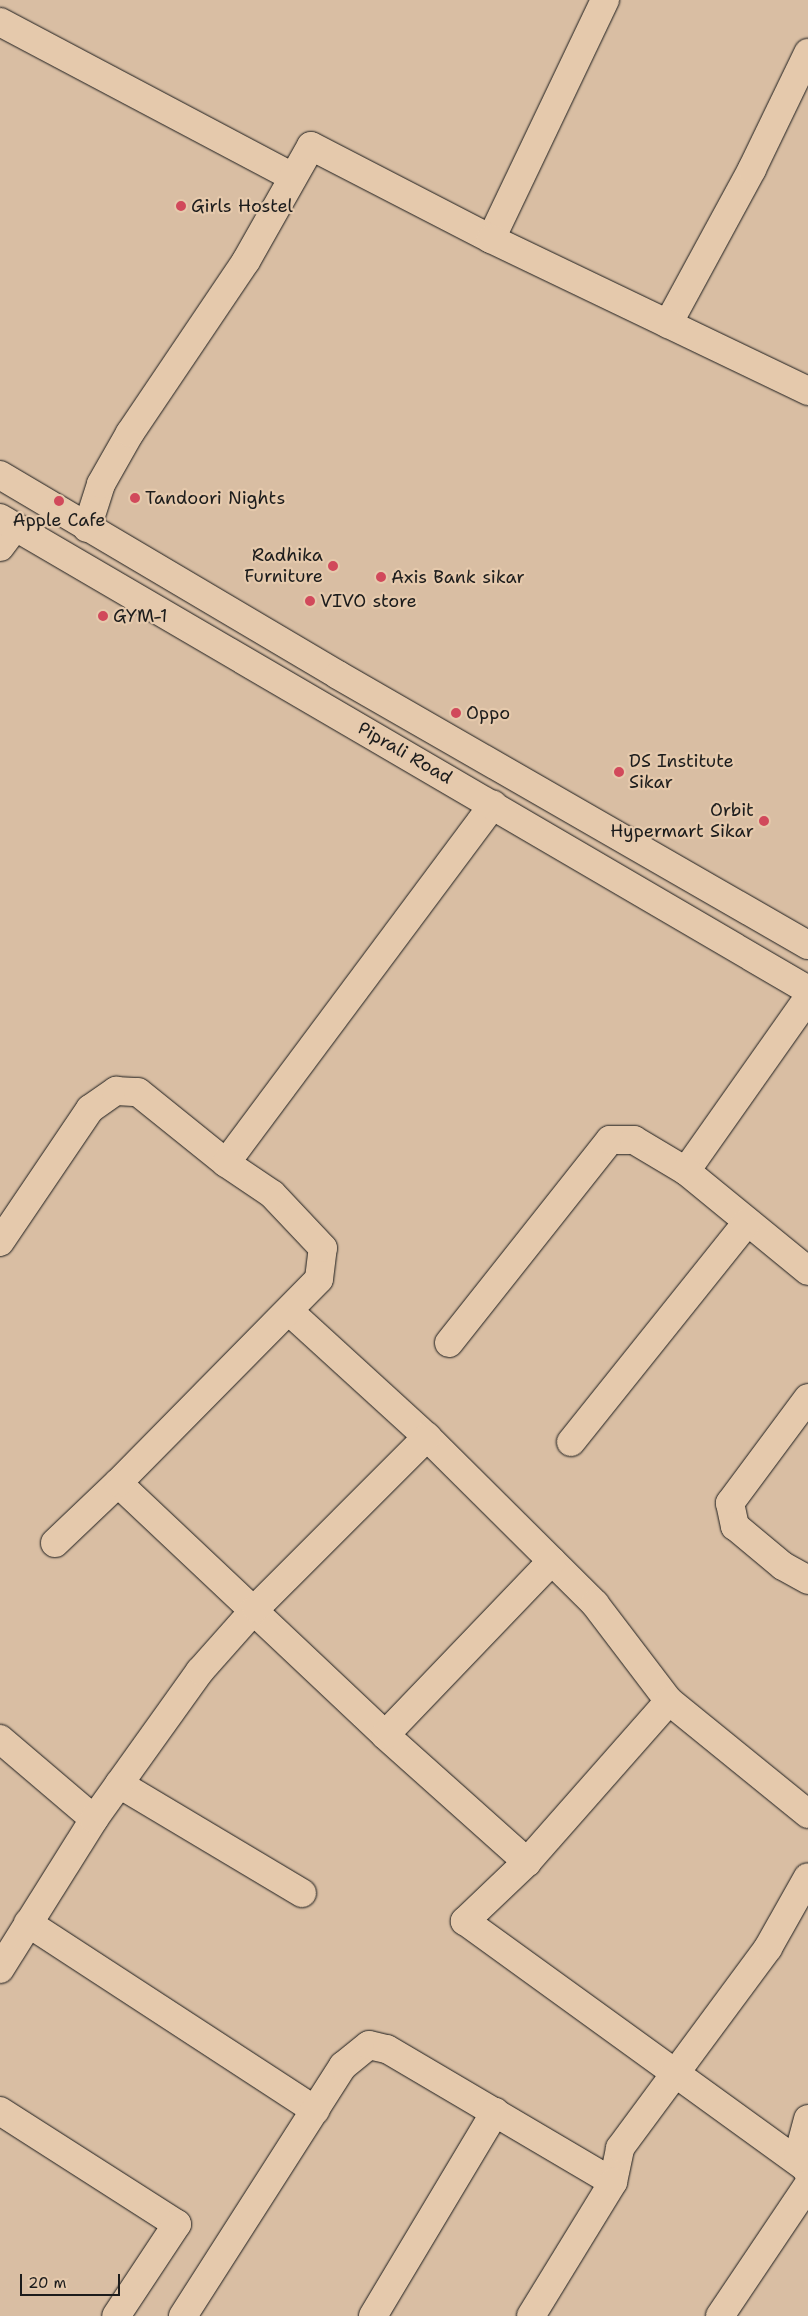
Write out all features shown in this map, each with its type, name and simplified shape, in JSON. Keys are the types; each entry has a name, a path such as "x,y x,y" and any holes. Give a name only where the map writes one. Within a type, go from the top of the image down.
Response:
{"street":[{"path":"491,238 605,0"},
{"path":"0,22 293,177"},
{"path":"668,324 752,169 808,53"},
{"path":"87,528 101,484 130,433 246,261 312,146 491,238 808,392"},
{"path":"0,475 87,528 808,944"},
{"name":"Piprali Road","path":"5,531 493,805 808,990"},
{"path":"226,1163 493,805"},
{"path":"686,1171 808,998"},
{"path":"0,1242 90,1108 116,1091 138,1092 226,1163 272,1194 323,1248 319,1279 118,1483 55,1543"},
{"path":"449,1344 610,1140 634,1140 686,1171 808,1272"},
{"path":"571,1442 748,1222"},
{"path":"288,1311 427,1436 595,1604 669,1701 808,1814"},
{"path":"808,1398 730,1503 735,1526 783,1566 808,1580"},
{"path":"0,1969 94,1819 200,1671 254,1611 427,1436"},
{"path":"118,1483 385,1735 527,1862"},
{"path":"385,1735 552,1561"},
{"path":"669,1701 527,1862 465,1921 674,2072 806,2174"},
{"path":"0,1739 94,1819"},
{"path":"119,1784 302,1893"},
{"path":"530,2316 614,2182 620,2148 674,2072 768,1948 808,1878"},
{"path":"28,1923 315,2110"},
{"path":"183,2316 344,2066 369,2045 387,2049 614,2182"},
{"path":"0,2112 177,2224 116,2316"},
{"path":"373,2316 494,2112"},
{"path":"806,2174 798,2156 808,2119"},
{"path":"720,2316 806,2174"}],"place":[{"name":"Girls Hostel","path":"181,206"},
{"name":"Tandoori Nights","path":"135,498"},
{"name":"Apple Cafe","path":"59,501"},
{"name":"Radhika Furniture","path":"333,566"},
{"name":"Axis Bank sikar","path":"381,577"},
{"name":"VIVO store","path":"310,601"},
{"name":"GYM-1","path":"103,616"},
{"name":"Oppo","path":"456,713"},
{"name":"DS Institute Sikar","path":"619,772"},
{"name":"Orbit Hypermart Sikar","path":"764,821"}]}
